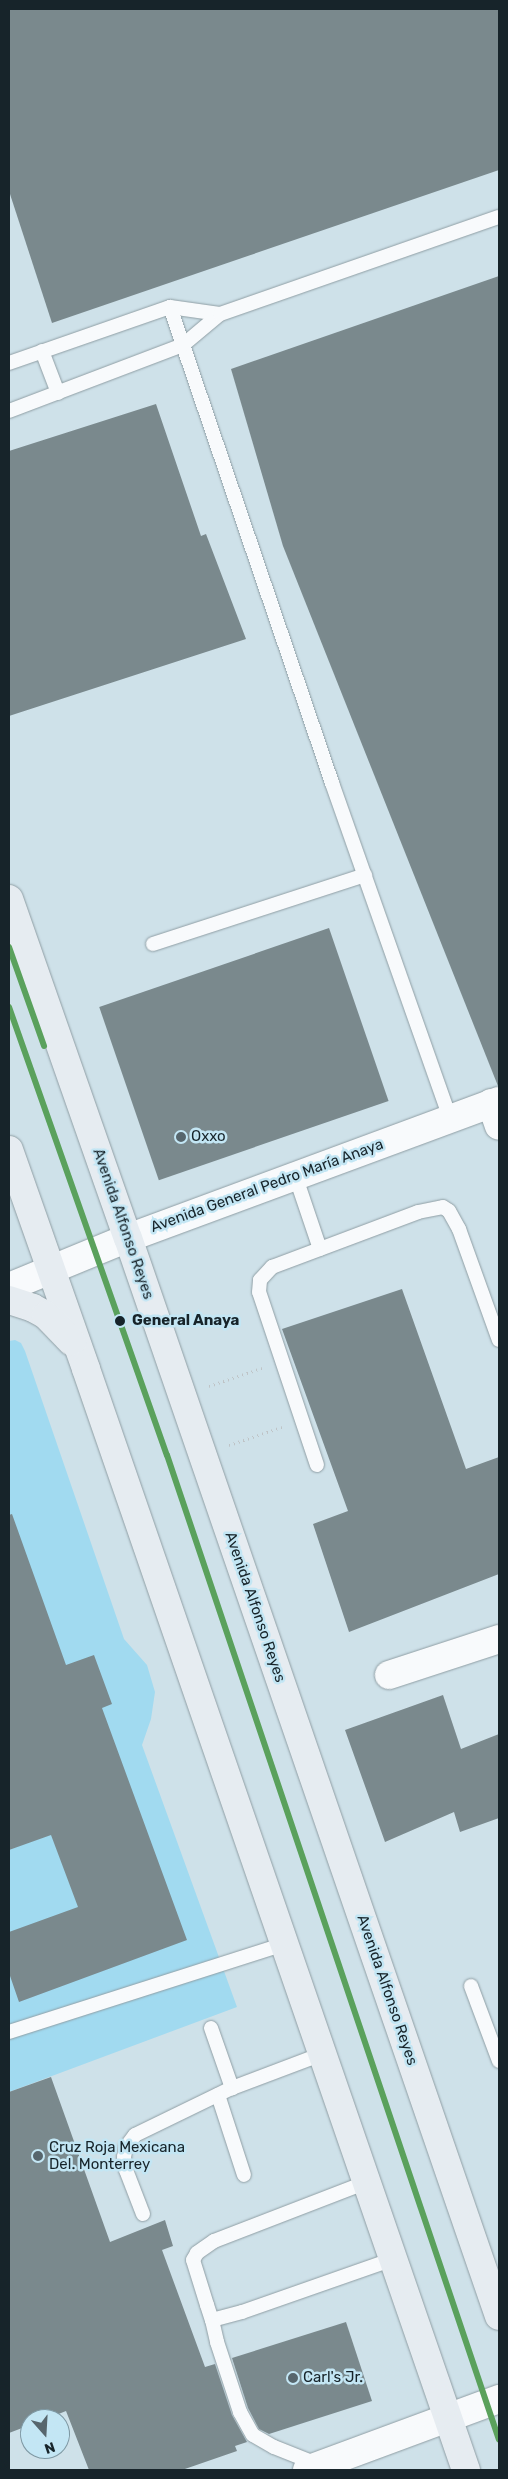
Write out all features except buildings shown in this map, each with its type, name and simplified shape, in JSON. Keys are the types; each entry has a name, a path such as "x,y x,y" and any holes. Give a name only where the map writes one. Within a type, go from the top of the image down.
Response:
{"highway":[{"name":"Avenida Alfonso Reyes","path":"9,899 128,1238 499,2316"},
{"path":"9,1150 466,2470"},
{"path":"9,1300 33,1308 58,1325 68,1336 86,1369"}],"street":[{"name":"Avenida General Pedro María Anaya","path":"9,1287 128,1238 450,1118 496,1110"},
{"path":"389,1675 499,1639"},
{"path":"313,2468 499,2399"}],"lane":[{"path":"9,411 182,345 220,314 499,218"},
{"path":"9,363 170,307 220,314"},
{"path":"170,307 364,875 450,1118"},
{"path":"42,350 58,393"},
{"path":"153,944 364,875"},
{"path":"295,1175 320,1249"},
{"path":"317,1465 259,1292 260,1280 272,1267 418,1212 443,1207 449,1211 459,1229 499,1340"},
{"path":"9,2032 284,1944"},
{"path":"471,1986 499,2061"},
{"path":"211,2028 232,2088"},
{"path":"143,2214 126,2170 124,2157 126,2147 135,2135 148,2126 232,2088 322,2054"},
{"path":"218,2095 244,2175"},
{"path":"313,2468 253,2435 240,2412 193,2260 197,2253 214,2241 366,2182"},
{"path":"212,2320 242,2312 393,2259"}],"path":[{"path":"182,1396 282,1362"},
{"path":"202,1454 301,1421"}],"shaded area":[{"path":"15,1340 21,1343 25,1351 124,1639 147,1665 155,1692 151,1719 142,1745 237,2007 9,2092 9,1341"}],"transit line":[{"path":"9,947 44,1046"},
{"path":"9,1007 167,1455 499,2440"}],"place":[{"name":"Oxxo","path":"181,1137"},
{"name":"General Anaya","path":"120,1321"},
{"name":"Cruz Roja Mexicana Del. Monterrey","path":"38,2156"},
{"name":"Carl's Jr.","path":"293,2378"}]}
